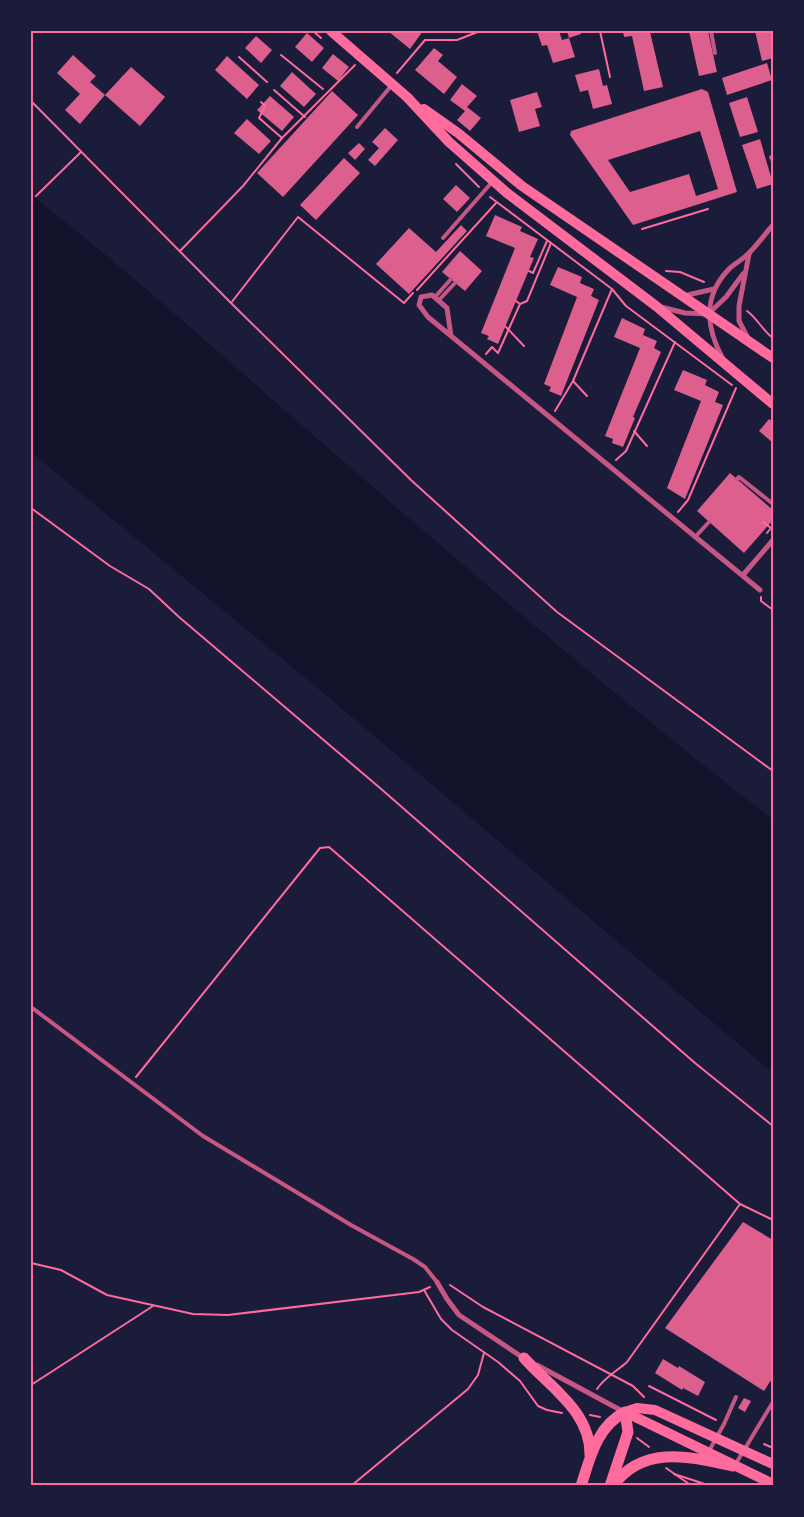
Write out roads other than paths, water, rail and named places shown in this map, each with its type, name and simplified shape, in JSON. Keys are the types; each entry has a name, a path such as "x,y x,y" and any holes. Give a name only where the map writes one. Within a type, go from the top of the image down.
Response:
{"highway":[{"path":"524,1358 579,1416 587,1433 590,1460"},
{"path":"581,1486 600,1436 610,1420 625,1412 628,1432 611,1486"},
{"path":"611,1486 630,1470 657,1457 690,1457 734,1466"}],"main road":[{"path":"331,31 392,84 449,142 493,181 656,306 773,404"},
{"path":"406,97 458,133 544,205 773,358"},
{"path":"625,1412 637,1408 655,1410 773,1464"},
{"path":"625,1412 773,1484"}],"street":[{"path":"727,366 714,343 708,314 714,289 728,270 749,254 773,225"},
{"path":"749,254 744,274 739,321 751,344"},
{"path":"656,306 685,313 708,314 726,297 744,274"},
{"path":"681,296 714,289"},
{"path":"451,336 449,312 437,299 426,295 421,297 419,306 422,312 451,336 481,360 550,417 674,518 760,590"},
{"path":"743,575 773,540"},
{"path":"437,1282 459,1315 524,1358 625,1412"}],"lane":[{"path":"711,31 715,53"},
{"path":"357,127 392,84"},
{"path":"443,238 493,181"},
{"path":"437,299 453,281"},
{"path":"737,479 739,477 773,504"},
{"path":"695,537 709,522"},
{"path":"31,1007 203,1136 351,1225 414,1259 425,1267 437,1282"},
{"path":"708,1453 736,1397"},
{"path":"734,1466 773,1402"}]}
